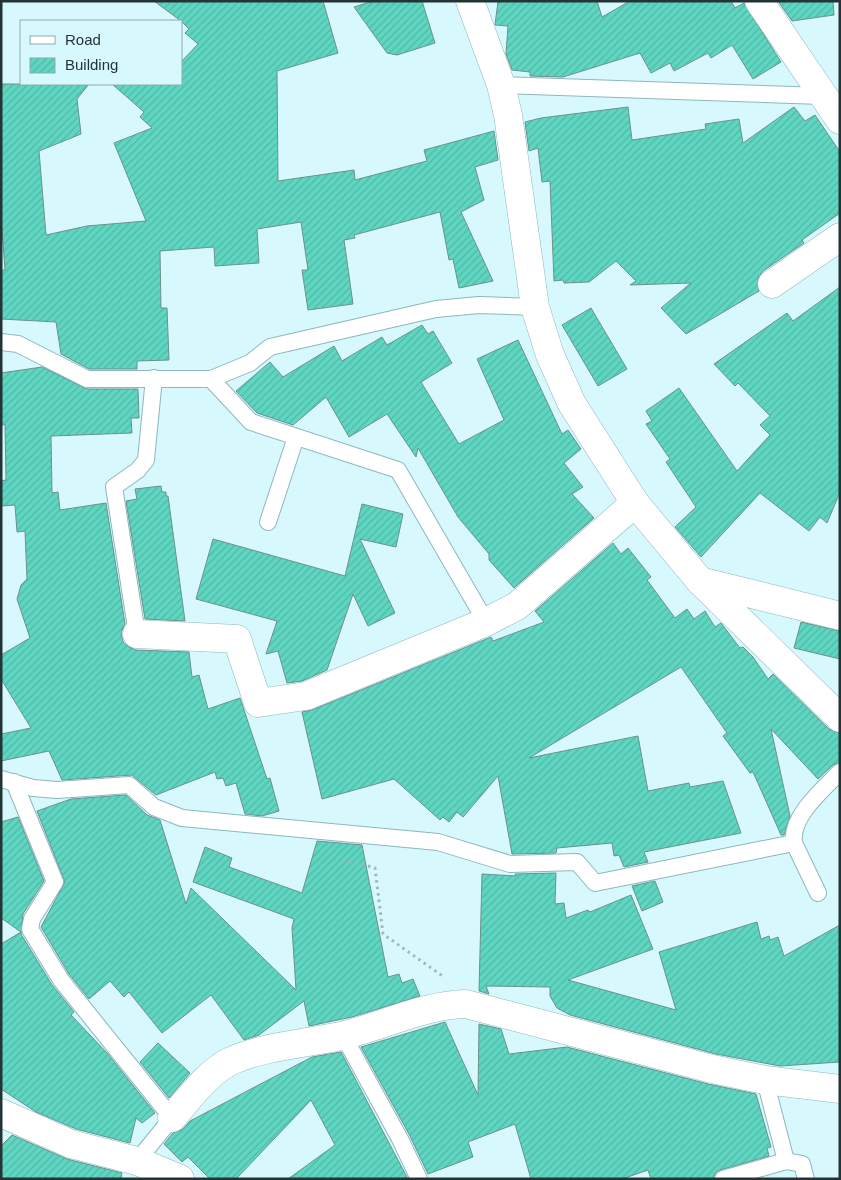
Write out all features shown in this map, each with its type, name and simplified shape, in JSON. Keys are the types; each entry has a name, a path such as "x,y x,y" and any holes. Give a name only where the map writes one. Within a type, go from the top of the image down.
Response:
{"street":[{"path":"470,1 501,86 508,115 535,307 550,355 572,404 635,503 700,581 840,718"},
{"path":"759,1 840,120"},
{"path":"772,284 840,236"},
{"path":"137,634 237,639 258,702 306,696 486,622 517,606 635,503"},
{"path":"700,581 840,616"},
{"path":"172,1118 211,1076 229,1062 252,1054 343,1035 446,1004 466,1004 712,1069 765,1080 840,1089"},
{"path":"5,1119 70,1144 137,1161 180,1179"}],"lane":[{"path":"501,86 823,96"},
{"path":"1,342 18,344 87,379 210,379 250,363 270,347 426,311 479,305 535,307"},
{"path":"137,634 114,487 138,470 146,460 154,378"},
{"path":"210,379 251,422 398,470 486,622"},
{"path":"268,522 296,437"},
{"path":"818,893 794,843 793,834 812,799 840,772"},
{"path":"8,780 33,788 58,790 129,785 154,807 182,818 438,842 510,864 578,862 595,883 794,843"},
{"path":"8,780 55,882 32,919 30,929 61,980 172,1118 137,1161"},
{"path":"343,1035 400,1139 419,1179"},
{"path":"765,1080 786,1161"},
{"path":"723,1179 786,1161 802,1164 806,1179"}],"path":[{"path":"338,857 375,868 383,934 462,990 466,1004"}],"building":[{"path":"154,1 323,1 338,53 277,71 278,181 354,170 355,180 427,161 424,150 494,131 498,160 475,167 484,200 461,212 493,281 459,288 453,259 449,260 440,212 354,235 355,238 344,240 353,304 308,310 302,270 308,270 301,222 257,229 259,263 215,266 214,247 160,251 161,308 167,308 169,360 137,361 137,369 89,369 61,354 56,322 1,319 1,270 5,270 1,217 1,84 88,85 77,99 81,134 39,151 46,235 87,226 146,221 114,143 152,128 140,117 144,112 113,85 182,85 182,61 198,44 185,33 189,29 182,20"},
{"path":"373,1 422,1 435,43 397,55 387,53 354,7"},
{"path":"498,1 597,1 602,17 630,1 731,1 735,8 744,3 781,62 753,79 732,45 711,58 708,53 674,71 670,63 651,73 640,53 563,77 530,76 530,72 512,70 506,54 508,26 495,25"},
{"path":"778,1 833,1 834,15 792,21"},
{"path":"628,107 632,140 706,129 705,124 739,119 743,143 794,107 805,121 815,115 840,152 840,213 802,240 804,243 763,271 758,278 759,291 686,334 661,308 691,283 630,285 636,281 616,261 589,282 564,283 563,280 554,281 550,181 542,182 538,148 529,151 525,122 541,118"},
{"path":"840,287 840,492 827,523 820,517 809,531 760,493 701,557 675,527 696,507 666,462 670,459 646,424 652,421 646,411 679,388 737,471 770,435 760,425 770,416 738,383 735,386 714,364 787,313 793,321"},
{"path":"591,308 627,369 598,386 562,325"},
{"path":"422,325 428,334 433,331 452,363 421,382 459,444 504,420 477,359 518,340 562,434 568,430 581,449 564,463 583,487 572,494 594,518 514,588 489,560 489,554 458,517 418,448 416,457 387,414 349,437 326,397 293,425 257,413 236,391 270,362 283,377 334,346 342,361 382,337 387,345"},
{"path":"42,367 87,389 138,389 139,418 131,418 132,433 51,436 52,493 58,492 60,510 106,503 125,624 121,633 123,642 136,650 189,652 192,677 199,675 208,709 240,698 267,779 270,778 279,811 262,816 245,814 236,783 226,786 223,778 217,779 215,772 156,795 132,775 62,780 49,751 1,761 1,734 31,728 1,679 1,655 30,638 17,599 21,585 27,579 25,531 17,532 15,505 1,506 1,481 6,480 5,424 1,426 1,373"},
{"path":"161,486 162,492 166,492 166,496 168,496 185,621 145,619 126,501 137,499 135,489"},
{"path":"362,504 403,514 396,547 360,539 395,613 368,626 353,594 327,670 302,681 287,683 278,651 266,654 277,621 196,599 213,539 345,576"},
{"path":"613,543 621,554 628,548 651,577 647,580 675,618 687,609 694,619 705,611 715,627 721,623 740,648 743,647 753,657 768,679 773,674 829,729 840,733 840,762 833,765 818,779 771,729 790,816 784,835 781,835 753,772 750,773 723,736 727,733 681,667 529,758 638,736 648,791 689,783 690,787 723,781 741,833 644,852 648,862 624,867 619,855 614,856 612,843 557,848 556,853 512,854 498,776 463,817 457,812 449,822 443,817 440,820 394,779 322,799 302,712 312,710 491,637 493,641 544,622 535,611"},
{"path":"801,622 840,631 840,659 794,648"},
{"path":"126,795 147,815 160,820 186,904 191,888 296,990 292,928 294,919 193,882 205,847 232,858 229,867 302,893 317,841 362,845 388,977 399,974 402,983 413,979 420,996 352,1017 309,1026 304,1001 259,1035 244,1040 211,995 162,1033 129,992 124,997 110,981 89,999 69,974 41,927 65,882 37,811 71,799"},
{"path":"18,817 44,881 23,914 21,934 52,985 74,1012 71,1015 107,1053 155,1113 142,1123 136,1118 130,1143 76,1129 36,1112 1,1089 1,944 21,932 1,918 1,822"},
{"path":"556,873 555,904 564,903 566,918 588,910 590,912 631,895 653,949 568,980 676,1010 659,952 757,922 761,939 769,936 770,940 778,937 784,956 840,925 840,1062 780,1066 716,1054 570,1015 557,1008 550,996 550,987 486,986 489,994 479,991 482,874 516,876 515,874"},
{"path":"655,881 663,902 642,911 632,886"},
{"path":"445,1022 478,1095 479,1024 501,1029 509,1054 567,1047 708,1084 756,1094 771,1147 767,1148 769,1156 720,1170 716,1172 713,1179 651,1179 648,1170 622,1179 531,1179 515,1124 468,1142 473,1157 428,1174 409,1134 361,1047"},
{"path":"158,1043 190,1073 169,1098 140,1062"},
{"path":"341,1052 408,1179 288,1179 335,1145 311,1100 236,1179 210,1179 188,1157 182,1162 164,1144 173,1133 183,1129 190,1121 312,1057"},
{"path":"12,1135 67,1159 122,1173 121,1179 1,1179 1,1146"}]}
